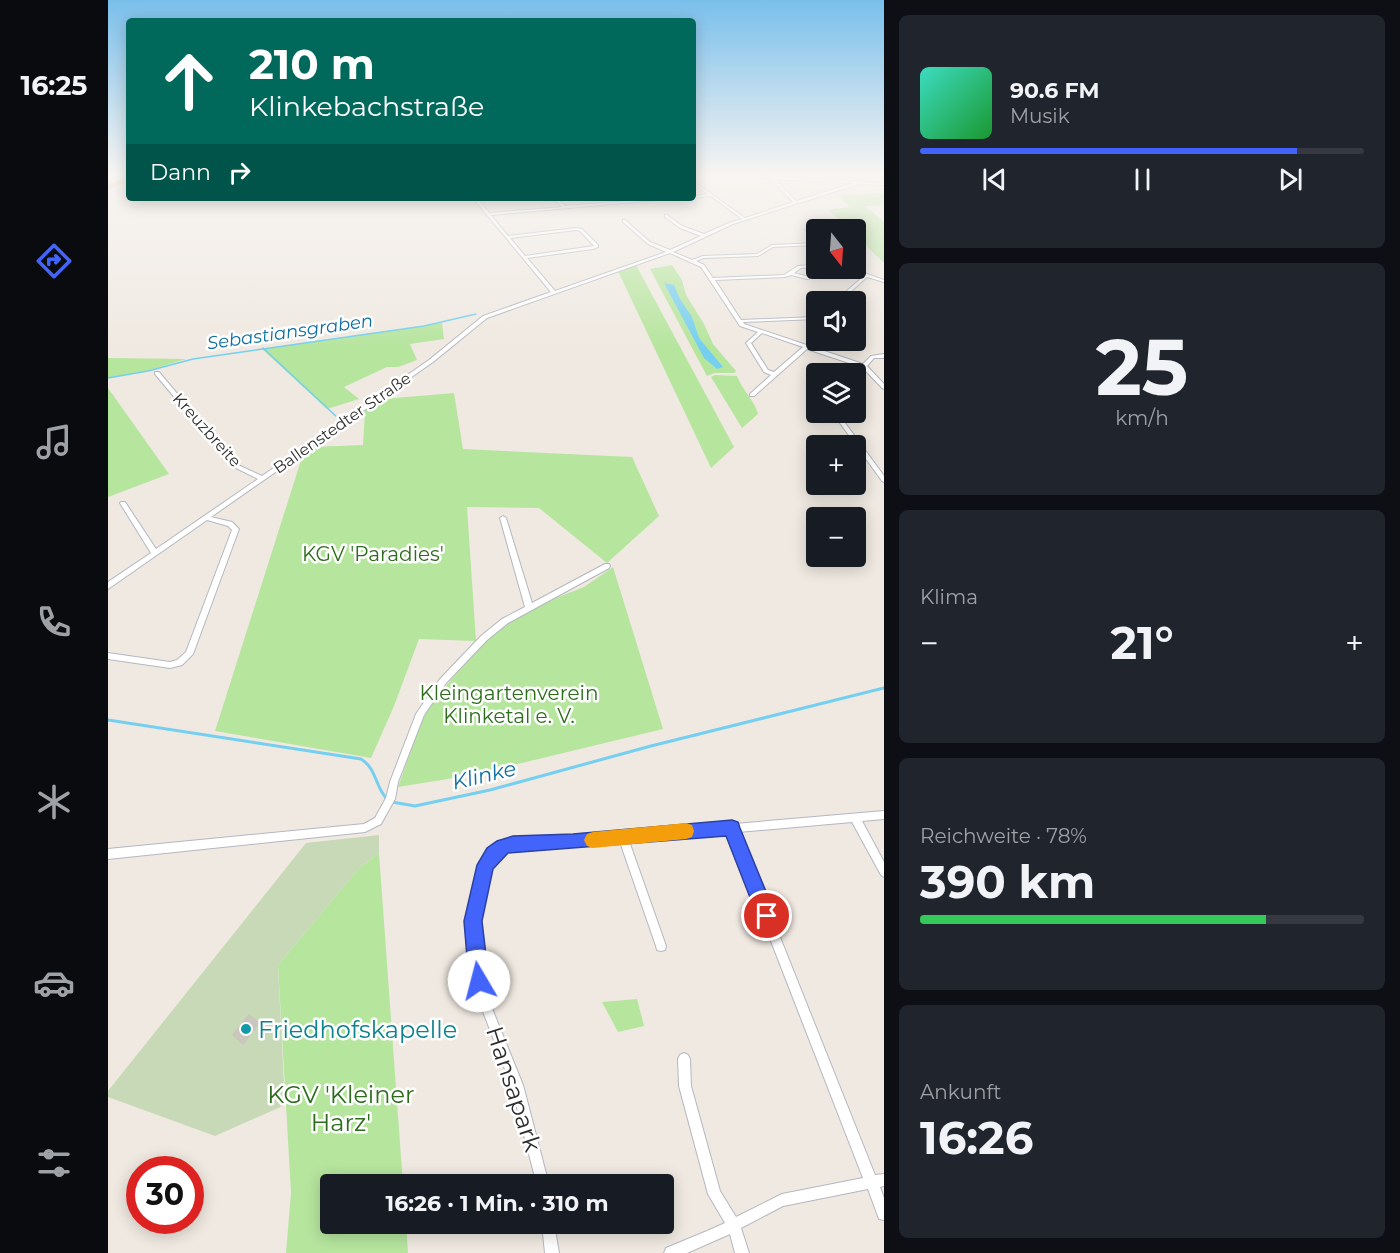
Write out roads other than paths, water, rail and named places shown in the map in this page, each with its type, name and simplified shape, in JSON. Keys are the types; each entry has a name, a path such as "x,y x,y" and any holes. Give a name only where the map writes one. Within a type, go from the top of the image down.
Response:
{"street":[{"path":"502,231 553,292"},
{"path":"507,237 555,231"},
{"path":"524,257 597,246 580,231"},
{"path":"636,231 649,242 703,266 742,325 806,346"},
{"path":"693,231 705,236"},
{"name":"Ballenstedter Straße","path":"108,586 438,356 485,317 670,252 716,231"},
{"path":"693,261 703,257 758,255 771,246 806,244"},
{"path":"712,279 785,276 800,267 806,267"},
{"path":"790,273 806,278"},
{"path":"866,276 884,281"},
{"path":"849,291 863,279"},
{"path":"739,321 806,318"},
{"path":"762,331 748,343 766,371 775,374"},
{"path":"752,395 806,347"},
{"path":"821,351 855,363"},
{"path":"866,364 873,357 884,356"},
{"path":"866,368 884,387"},
{"name":"Kreuzbreite","path":"157,373 234,465 263,479"},
{"path":"842,423 884,480"},
{"path":"123,503 156,553"},
{"path":"108,656 170,665 179,663 189,654 236,529 230,524 206,518"},
{"path":"503,518 529,607"},
{"path":"108,854 365,828 378,821 387,804 415,726 428,699 443,681 484,638 505,621 607,566"},
{"name":"Hansapark","path":"540,1174 517,1086 484,1001 477,972 473,921 479,887 489,859 498,850 508,845 884,815"},
{"path":"855,818 884,872"},
{"path":"732,828 878,1182 884,1214"},
{"path":"623,837 661,946"},
{"path":"684,1059 685,1086 714,1194 733,1224 742,1253"},
{"path":"671,1253 792,1196 878,1182"},
{"path":"549,1234 552,1253"}],"water":[{"path":"664,283 674,285 692,317 699,338 723,367 717,369 704,358"}],"waterway":[{"name":"Sebastiansgraben","path":"264,349 424,326 476,314"},
{"name":"Sebastiansgraben","path":"108,378 148,371 193,359 264,349"},
{"path":"264,349 338,418"},
{"name":"Klinke","path":"392,802 415,806 490,790 651,746 884,688"},
{"name":"Klinke","path":"108,720 361,759 370,768 387,799"}],"place":[{"name":"Friedhofskapelle","path":"246,1029"}],"park label":[{"name":"KGV 'Paradies'","path":"373,554"},
{"name":"Kleingartenverein Klinketal e. V.","path":"509,704"},
{"name":"KGV 'Kleiner Harz'","path":"341,1108"}]}
